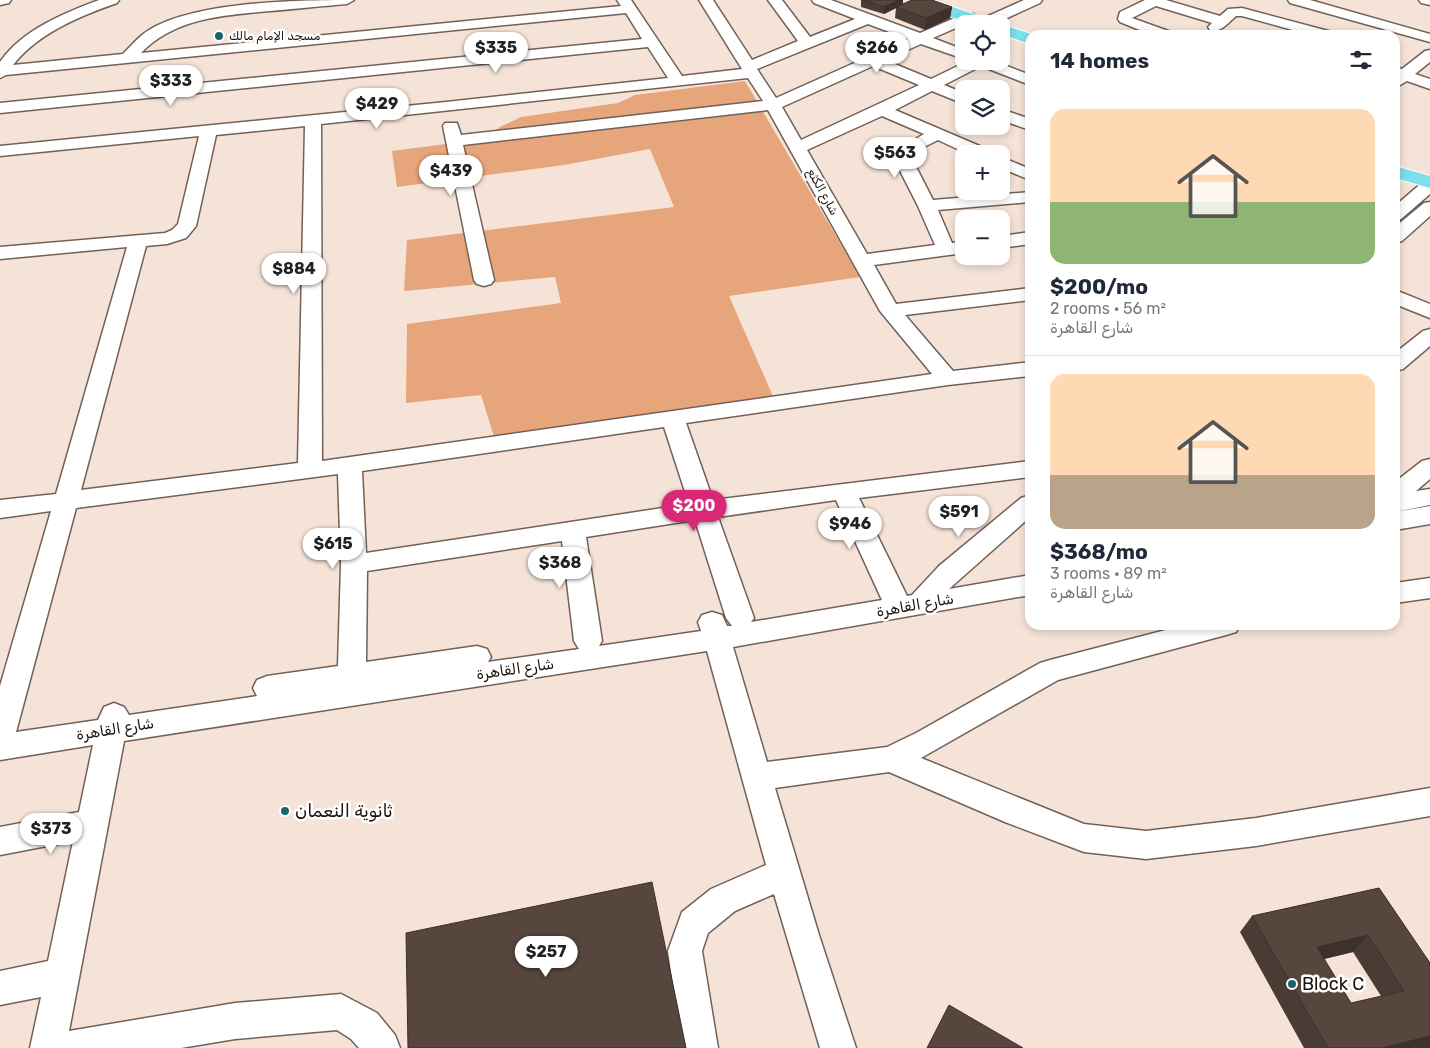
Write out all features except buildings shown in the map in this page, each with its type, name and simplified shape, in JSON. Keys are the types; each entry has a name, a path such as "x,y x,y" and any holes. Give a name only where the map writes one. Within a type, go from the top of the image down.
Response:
{"main road":[{"path":"918,0 960,15"},
{"path":"1010,32 1025,37"},
{"path":"1400,165 1430,173"},
{"path":"1400,175 1430,183"},
{"path":"1400,179 1422,203"}],"street":[{"path":"0,2 4,0"},
{"path":"0,72 13,56 46,30 97,5 112,0"},
{"path":"128,57 146,38 184,20 227,11 346,0"},
{"name":"شارع الكثع","path":"706,0 773,105 890,311 948,378"},
{"path":"775,0 808,43"},
{"path":"819,0 955,52"},
{"path":"1003,15 1035,0"},
{"path":"1152,30 1129,22 1125,19 1125,15 1155,0 1218,24 1233,12 1242,12 1309,30"},
{"path":"1295,0 1326,4 1430,38"},
{"path":"1426,0 1430,1"},
{"path":"0,72 626,4 678,81"},
{"path":"0,151 313,121 678,81 749,70 867,19"},
{"path":"456,142 773,105 955,24"},
{"path":"0,108 651,42"},
{"path":"1400,76 1430,54"},
{"path":"872,60 955,96"},
{"path":"798,148 882,110 962,70"},
{"path":"1004,70 1025,78"},
{"path":"1400,77 1430,84"},
{"path":"446,107 456,142 484,280"},
{"path":"882,110 963,145"},
{"path":"1010,117 1025,123"},
{"path":"310,469 313,121"},
{"path":"0,253 167,238 179,234 187,226 209,130"},
{"path":"862,261 955,248 927,206 903,159 909,148 938,134"},
{"path":"1010,166 1025,173"},
{"path":"1400,231 1422,203 1430,183"},
{"path":"927,206 1025,197"},
{"path":"1400,213 1422,203"},
{"path":"1010,241 1025,239"},
{"path":"1,735 138,241"},
{"path":"890,311 1025,295"},
{"path":"1400,298 1430,312"},
{"path":"1400,360 1430,335"},
{"path":"0,509 350,465 948,378 1025,370"},
{"path":"673,419 704,510 723,626 756,777 838,1048"},
{"path":"350,465 354,564 352,675"},
{"path":"1400,491 1430,467"},
{"path":"354,564 704,510 844,491 1025,471"},
{"path":"844,491 912,597 1025,508"},
{"path":"1400,502 1430,497"},
{"path":"1400,520 1430,515"},
{"path":"572,531 588,641"},
{"name":"شارع القاهرة","path":"912,597 1025,569"},
{"name":"شارع القاهرة","path":"1,735 113,721 912,597 1025,586"},
{"path":"1400,592 1430,588"},
{"name":"شارع القاهرة","path":"113,721 352,675 588,641 723,626"},
{"path":"756,777 890,759 927,742 1050,670 1206,630"},
{"path":"48,1048 113,721"},
{"path":"890,759 998,805 1084,838 1146,845 1256,832 1430,802"},
{"path":"0,841 93,822"},
{"path":"700,1048 685,951 694,923 723,900 784,872"},
{"path":"0,988 62,975"},
{"path":"73,1048 236,1021 341,1012 364,1026 382,1048"}],"shaded area":[{"path":"745,81 860,277 729,296 776,403 497,446 481,395 406,403 407,324 561,303 555,277 404,291 407,240 674,207 650,149 564,165 397,187 392,151 484,139 500,127 521,117 618,103 635,95"}],"place":[{"name":"مسجد الإمام مالك","path":"219,36"},
{"name":"ثانوية النعمان","path":"285,811"},
{"name":"Block C","path":"1292,984"}]}
